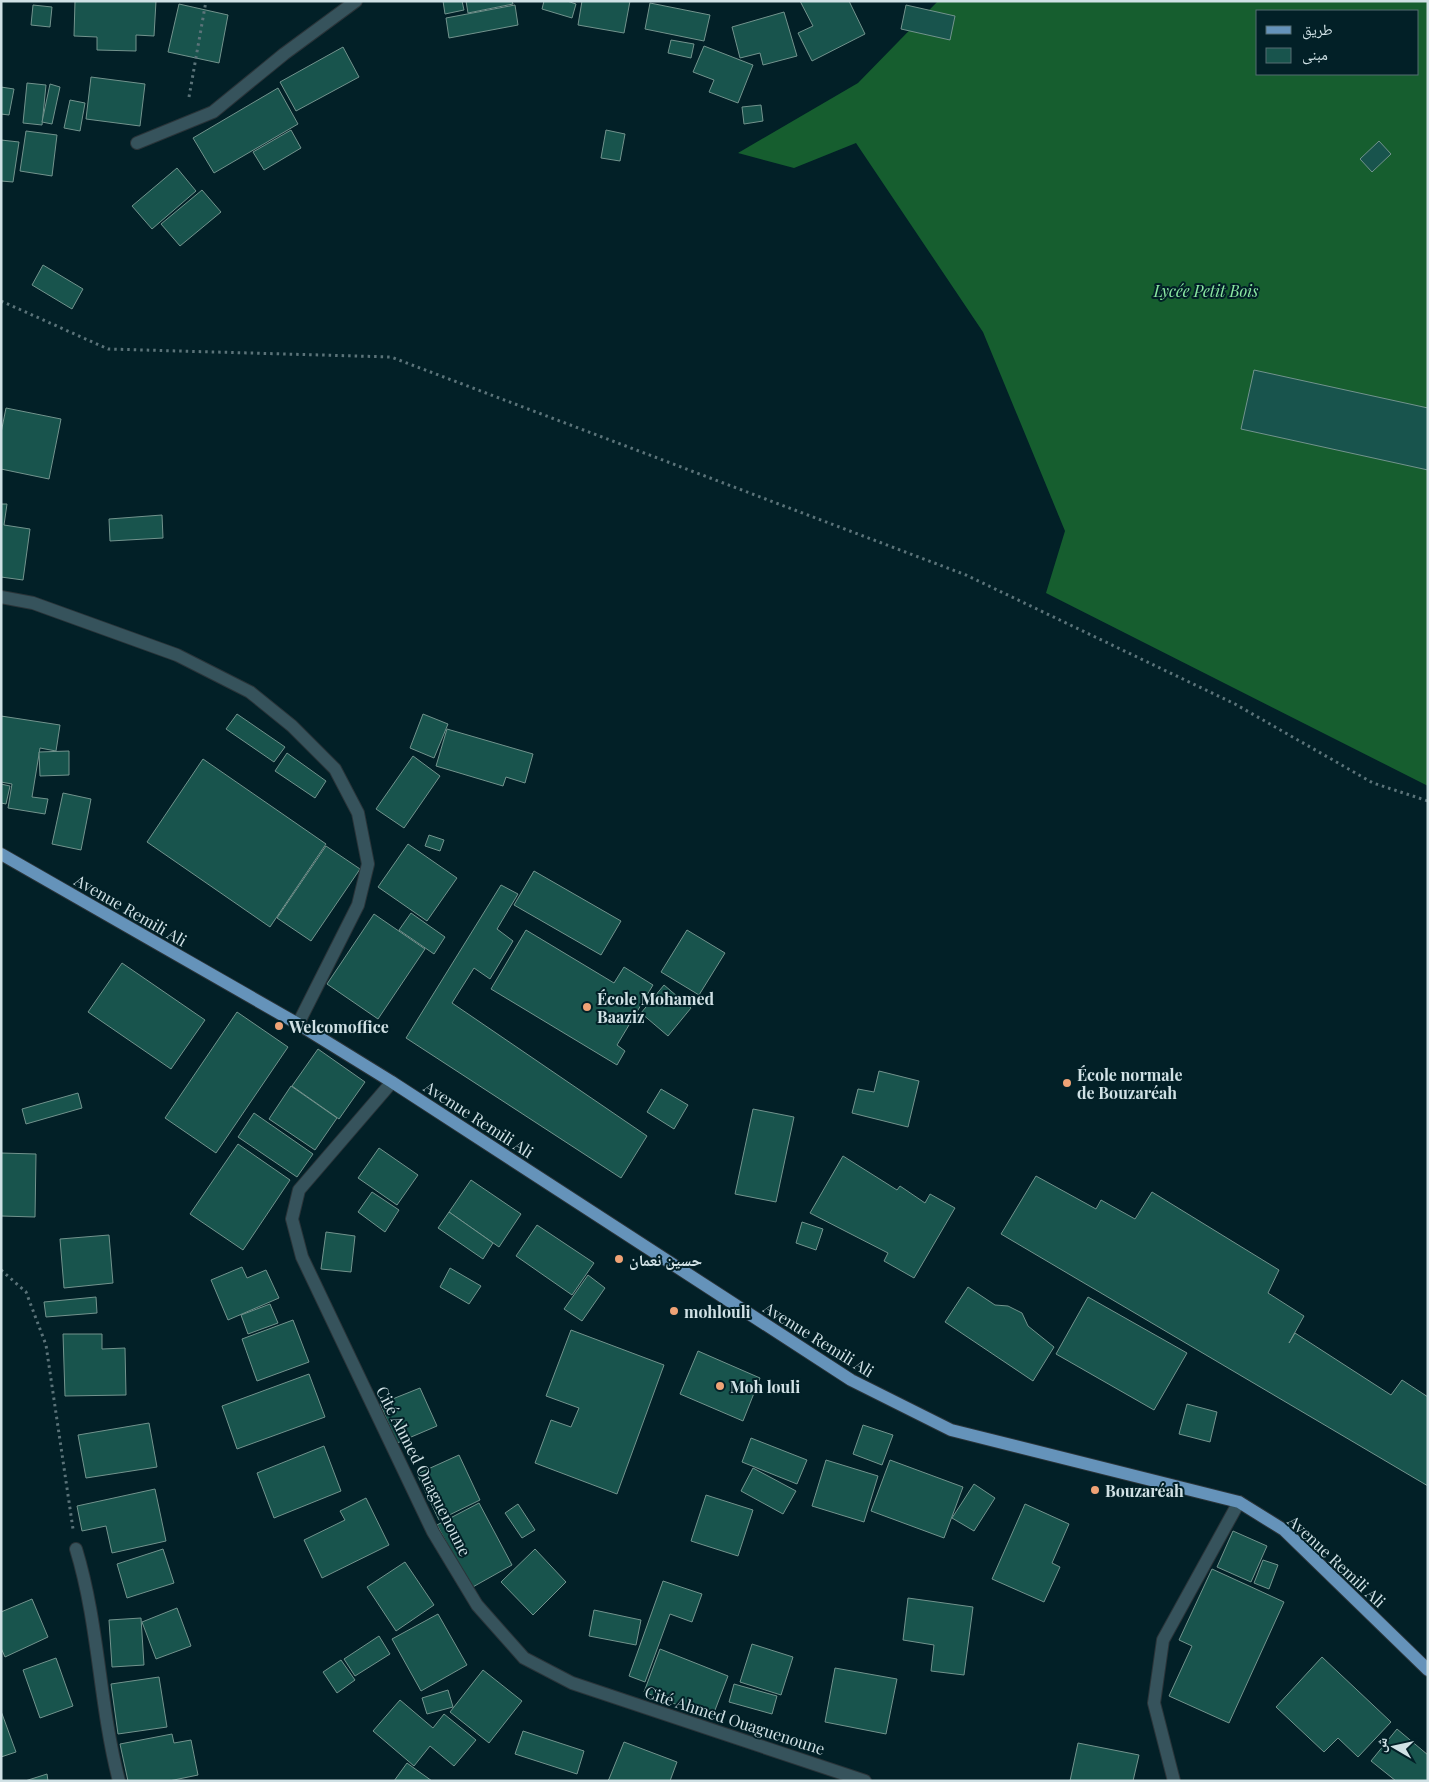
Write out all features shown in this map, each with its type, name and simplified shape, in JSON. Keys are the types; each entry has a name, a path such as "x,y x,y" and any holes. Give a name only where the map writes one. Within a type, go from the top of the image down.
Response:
{"main road":[{"name":"Avenue Remili Ali","path":"1,854 298,1024 392,1082 851,1380 951,1430 1239,1502 1284,1530 1428,1670"}],"street":[{"path":"137,143 214,112 284,54 356,1"},
{"path":"1,597 32,603 177,655 250,692 292,726 335,769 358,813 368,864 358,905 298,1024"},
{"name":"Cité Ahmed Ouaguenoune","path":"392,1082 299,1190 292,1219 302,1257 433,1532 477,1606 524,1658 572,1683 865,1781"},
{"path":"1174,1781 1154,1702 1164,1640 1239,1502"},
{"path":"76,1549 87,1587 108,1739 119,1781"}],"path":[{"path":"182,125 194,76 206,1"},
{"path":"1,301 108,349 390,356 966,574 1235,704 1373,783 1428,801"},
{"path":"1,1270 26,1292 46,1346 76,1549"}],"green space":[{"name":"Lycée Petit Bois","path":"938,1 1428,1 1428,786 1046,593 1065,531 983,332 856,143 794,168 738,153 858,83"}],"building":[{"path":"75,1 156,1 154,36 136,35 136,51 97,50 97,37 74,36"},
{"path":"443,1 462,1 464,10 445,14"},
{"path":"466,1 512,1 513,4 468,13"},
{"path":"544,1 567,1 576,4 572,18 542,9"},
{"path":"582,1 630,1 624,33 578,25"},
{"path":"800,1 849,1 865,34 812,61 798,33 813,26"},
{"path":"650,3 710,15 704,41 645,29"},
{"path":"179,4 228,15 219,63 168,52"},
{"path":"33,5 52,7 50,27 31,25"},
{"path":"515,5 518,25 449,38 446,18"},
{"path":"906,5 955,16 950,40 901,29"},
{"path":"784,12 797,56 763,65 760,53 740,58 732,27"},
{"path":"671,40 694,44 691,58 668,53"},
{"path":"704,46 753,65 738,103 709,92 714,80 693,72"},
{"path":"343,47 359,77 296,111 280,82"},
{"path":"91,77 145,84 140,126 86,119"},
{"path":"27,83 46,85 42,125 23,123"},
{"path":"50,84 60,87 52,124 42,122"},
{"path":"1,87 14,89 9,115 1,114"},
{"path":"278,88 298,124 214,173 193,138"},
{"path":"70,100 85,103 80,131 64,128"},
{"path":"761,105 763,121 744,124 742,107"},
{"path":"291,130 301,148 264,170 253,152"},
{"path":"606,130 625,134 620,161 601,158"},
{"path":"26,131 57,135 52,176 20,171"},
{"path":"1,140 19,142 13,182 1,181"},
{"path":"1379,141 1391,154 1372,172 1360,159"},
{"path":"177,168 196,191 152,229 132,206"},
{"path":"202,190 221,212 180,246 161,224"},
{"path":"43,265 83,289 72,309 32,285"},
{"path":"1254,370 1428,408 1428,470 1241,429"},
{"path":"6,408 61,419 49,479 1,469 1,433"},
{"path":"1,504 7,504 4,525 30,529 23,580 1,577"},
{"path":"162,515 163,538 110,541 109,519"},
{"path":"237,714 285,747 274,762 226,729"},
{"path":"423,714 448,724 434,758 410,748"},
{"path":"1,716 60,725 56,751 40,748 32,797 48,799 45,814 8,808 12,784 1,782"},
{"path":"447,729 533,754 525,783 506,777 503,786 436,766"},
{"path":"69,751 69,775 40,776 39,752"},
{"path":"287,753 326,781 315,798 275,771"},
{"path":"413,756 440,776 404,828 376,809"},
{"path":"203,759 326,844 270,927 147,842"},
{"path":"1,784 10,786 6,804 1,803"},
{"path":"63,793 91,799 81,850 52,844"},
{"path":"429,835 444,840 440,851 425,846"},
{"path":"408,844 457,878 427,921 378,887"},
{"path":"326,846 360,869 311,941 277,918"},
{"path":"534,871 621,921 601,955 514,905"},
{"path":"501,885 518,894 497,929 513,941 490,979 474,968 452,1003 647,1136 621,1178 406,1038"},
{"path":"411,913 445,937 434,954 399,930"},
{"path":"374,914 425,949 378,1019 327,984"},
{"path":"526,930 614,983 624,967 653,985 617,1045 625,1051 617,1065 491,989"},
{"path":"687,930 725,953 699,995 661,972"},
{"path":"122,963 205,1020 171,1069 88,1012"},
{"path":"664,985 691,1008 668,1036 641,1013"},
{"path":"237,1012 288,1047 216,1153 165,1118"},
{"path":"318,1049 365,1082 339,1119 292,1086"},
{"path":"879,1071 919,1081 908,1127 852,1113 858,1089 874,1092"},
{"path":"291,1086 337,1118 315,1150 269,1119"},
{"path":"661,1089 688,1105 674,1129 647,1112"},
{"path":"78,1093 82,1108 26,1124 22,1109"},
{"path":"753,1109 794,1117 776,1202 735,1194"},
{"path":"254,1113 313,1154 297,1177 238,1137"},
{"path":"238,1144 290,1180 243,1250 190,1214"},
{"path":"379,1148 418,1175 397,1205 358,1178"},
{"path":"1,1153 36,1154 35,1217 1,1216"},
{"path":"843,1156 897,1190 900,1186 925,1203 930,1194 955,1208 914,1278 884,1261 888,1253 810,1213"},
{"path":"1036,1176 1096,1209 1101,1200 1135,1219 1152,1192 1279,1270 1268,1293 1304,1316 1289,1343 1295,1333 1391,1395 1402,1380 1428,1397 1428,1486 1001,1234"},
{"path":"471,1180 521,1214 499,1247 449,1212"},
{"path":"372,1192 399,1210 385,1232 358,1212"},
{"path":"449,1212 493,1243 483,1259 438,1228"},
{"path":"802,1222 823,1229 816,1250 796,1243"},
{"path":"537,1225 594,1263 572,1295 516,1256"},
{"path":"326,1232 355,1236 351,1272 321,1269"},
{"path":"109,1235 113,1283 64,1288 60,1239"},
{"path":"242,1267 247,1278 266,1270 279,1298 228,1320 211,1280"},
{"path":"450,1268 481,1286 469,1304 440,1287"},
{"path":"588,1275 605,1288 582,1321 564,1309"},
{"path":"968,1287 995,1305 1008,1306 1022,1313 1028,1326 1054,1347 1033,1381 945,1322"},
{"path":"96,1297 97,1313 46,1317 44,1302"},
{"path":"1088,1297 1187,1353 1154,1410 1056,1354"},
{"path":"270,1304 278,1323 248,1334 241,1315"},
{"path":"293,1320 309,1362 257,1381 242,1339"},
{"path":"571,1330 664,1365 617,1494 535,1463 551,1420 571,1427 579,1408 546,1396"},
{"path":"63,1334 102,1334 102,1349 125,1348 126,1395 65,1396"},
{"name":"Moh louli","path":"698,1351 760,1378 743,1421 680,1394"},
{"path":"309,1374 325,1417 237,1449 222,1406"},
{"path":"420,1388 437,1426 397,1443 380,1404"},
{"path":"1187,1404 1217,1412 1210,1442 1179,1434"},
{"path":"149,1423 157,1467 86,1478 78,1435"},
{"path":"863,1425 893,1435 882,1465 853,1454"},
{"path":"751,1438 807,1460 797,1484 742,1462"},
{"path":"324,1446 341,1491 274,1518 257,1473"},
{"path":"459,1455 480,1500 439,1520 417,1474"},
{"path":"826,1460 878,1476 864,1522 812,1506"},
{"path":"890,1460 963,1487 944,1538 871,1511"},
{"path":"753,1468 796,1491 783,1514 741,1491"},
{"path":"974,1484 995,1498 974,1531 952,1518"},
{"path":"155,1489 166,1541 112,1553 106,1526 82,1531 77,1506"},
{"path":"706,1495 753,1510 738,1556 691,1541"},
{"path":"366,1498 389,1545 322,1578 304,1540 345,1520 340,1511"},
{"path":"479,1503 512,1565 471,1588 437,1525"},
{"path":"518,1504 535,1530 522,1538 505,1513"},
{"path":"1025,1504 1069,1524 1052,1563 1060,1567 1044,1602 992,1579"},
{"path":"1233,1531 1267,1546 1251,1582 1217,1567"},
{"path":"163,1549 174,1583 127,1598 117,1564"},
{"path":"535,1549 566,1582 533,1615 501,1582"},
{"path":"1263,1560 1278,1565 1269,1589 1254,1583"},
{"path":"405,1562 434,1605 396,1631 367,1587"},
{"path":"1212,1569 1284,1602 1229,1723 1169,1696 1192,1646 1179,1640"},
{"path":"663,1581 702,1594 692,1622 670,1614 645,1682 629,1676"},
{"path":"908,1598 973,1607 964,1675 931,1671 934,1645 903,1640"},
{"path":"32,1599 48,1637 5,1657 1,1648 1,1612"},
{"path":"177,1608 191,1646 156,1659 142,1622"},
{"path":"594,1610 641,1620 636,1645 589,1636"},
{"path":"438,1614 467,1665 421,1691 392,1639"},
{"path":"141,1618 144,1665 112,1667 109,1620"},
{"path":"379,1636 390,1654 355,1676 344,1659"},
{"path":"752,1644 793,1657 781,1695 740,1682"},
{"path":"660,1649 728,1676 712,1718 644,1692"},
{"path":"1322,1657 1391,1722 1358,1757 1338,1738 1324,1752 1276,1707"},
{"path":"56,1658 73,1706 40,1718 23,1670"},
{"path":"341,1660 355,1680 337,1693 323,1672"},
{"path":"835,1668 897,1679 886,1734 825,1722"},
{"path":"483,1670 522,1701 489,1743 450,1712"},
{"path":"159,1677 167,1727 118,1734 111,1684"},
{"path":"734,1684 777,1696 772,1714 729,1702"},
{"path":"448,1690 453,1707 427,1714 422,1698"},
{"path":"400,1700 433,1728 444,1714 476,1740 454,1766 430,1746 414,1766 373,1731"},
{"path":"1,1711 16,1752 1,1757"},
{"path":"1397,1729 1428,1755 1428,1781 1396,1781 1371,1761"},
{"path":"523,1731 584,1751 577,1774 515,1754"},
{"path":"172,1734 174,1743 191,1740 198,1775 169,1781 128,1781 120,1744"},
{"path":"624,1742 677,1762 670,1781 607,1781"},
{"path":"1078,1743 1139,1755 1133,1781 1070,1781"},
{"path":"407,1763 432,1781 394,1781"},
{"path":"47,1774 48,1781 25,1781"}],"place":[{"name":"École Mohamed Baaziz","path":"587,1007"},
{"name":"Welcomoffice","path":"279,1026"},
{"name":"École normale de Bouzaréah","path":"1067,1083"},
{"name":"حسين نعمان","path":"619,1259"},
{"name":"mohlouli","path":"674,1311"},
{"name":"Moh louli","path":"720,1386"},
{"name":"Bouzaréah","path":"1095,1490"}]}
